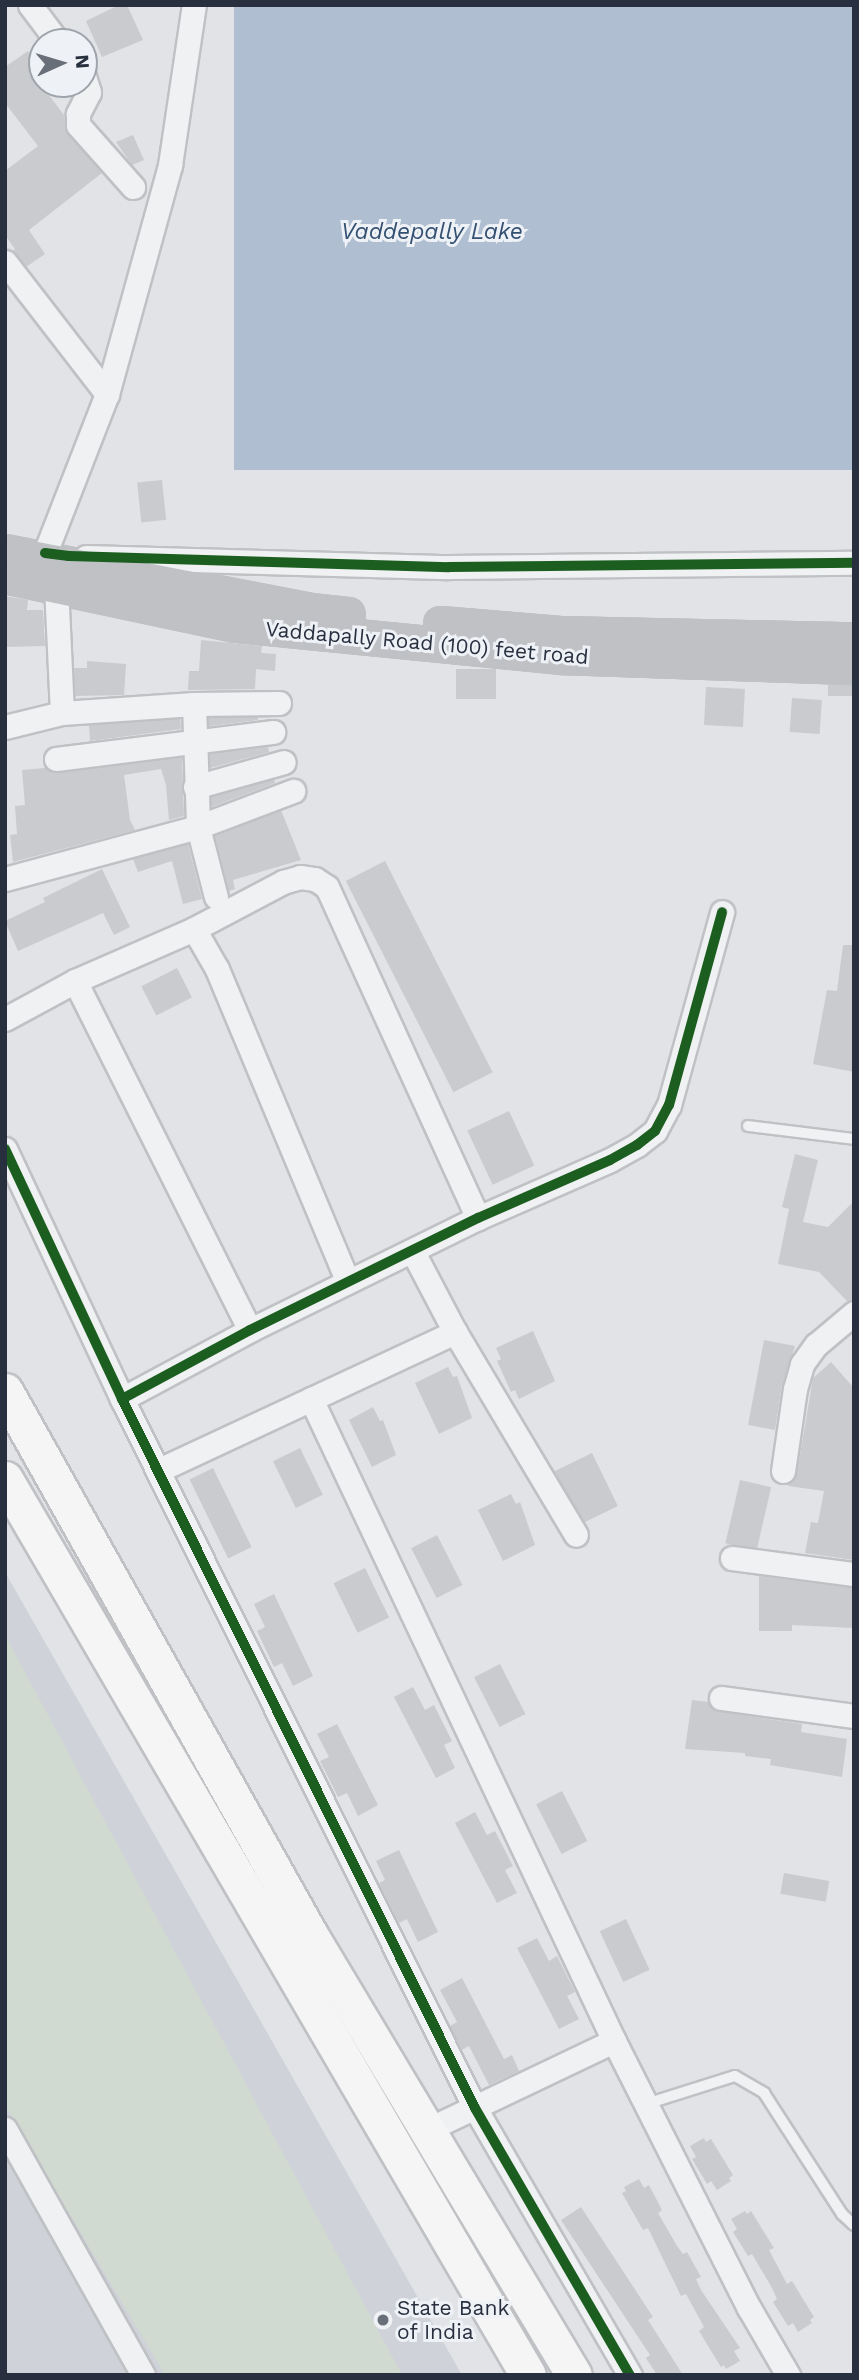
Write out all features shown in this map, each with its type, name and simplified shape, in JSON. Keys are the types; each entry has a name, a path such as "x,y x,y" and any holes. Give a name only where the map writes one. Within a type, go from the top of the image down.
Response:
{"main road":[{"name":"Vaddapally Road (100) feet road","path":"7,557 50,566 236,625 561,657 854,667"},
{"path":"50,566 311,611 420,622 561,634 854,640"},
{"path":"5,1391 303,1921 573,2375"},
{"path":"5,1479 528,2375"}],"street":[{"path":"30,5 47,28"},
{"path":"62,713 50,566 107,394 170,165 194,5"},
{"path":"86,98 78,114 78,125 133,187"},
{"path":"5,261 107,394"},
{"path":"50,566 69,556 449,567 854,563"},
{"path":"5,727 62,713 194,704 279,703"},
{"path":"194,704 198,827 216,897"},
{"path":"56,759 273,732"},
{"path":"195,787 284,762"},
{"path":"5,879 198,827 293,791"},
{"path":"5,1019 75,981 194,929 283,882 300,877 315,878 327,887 478,1217"},
{"path":"122,1399 250,1330 414,1252 478,1217 610,1160 654,1131 668,1105 722,912"},
{"path":"194,929 217,970 348,1282"},
{"path":"75,981 250,1330"},
{"path":"5,1149 122,1399 475,2108 630,2375"},
{"path":"414,1252 455,1332 576,1535"},
{"path":"783,1471 795,1388 802,1364 816,1345 854,1312"},
{"path":"159,1470 455,1332"},
{"path":"311,1399 614,2041 749,2308 788,2375"},
{"path":"732,1558 854,1574"},
{"path":"721,1698 854,1716"},
{"path":"427,2130 614,2041"},
{"path":"5,2129 143,2375"}],"lane":[{"path":"748,1126 854,1139"},
{"path":"646,2104 735,2076 764,2093 842,2214 854,2225"}],"shaded area":[{"path":"5,1572 462,2375 5,2375"},
{"path":"5,1635 402,2375 165,2375 5,2105"}],"water":[{"name":"Vaddepally Lake","path":"234,5 854,5 854,470 234,470"}],"building":[{"path":"119,5 127,5 143,40 102,57 98,48 98,28 89,28 86,21"},
{"path":"28,51 28,98 51,98 64,115 68,134 102,173 29,230 45,254 26,267 5,235 5,171 38,146 5,103 5,67"},
{"path":"133,135 144,160 132,165 116,142"},
{"path":"162,480 166,520 141,522 137,483"},
{"path":"5,596 28,600 27,610 43,610 45,646 5,647"},
{"path":"201,640 262,646 261,653 276,654 275,671 256,669 255,689 188,690 189,671 199,671"},
{"path":"87,661 126,664 124,695 75,696 74,668 87,668"},
{"path":"456,669 496,669 496,699 456,699"},
{"path":"828,685 854,685 854,696 828,696"},
{"path":"706,687 745,689 743,727 704,725"},
{"path":"792,698 822,700 820,734 790,732"},
{"path":"258,717 258,720 209,726 208,718"},
{"path":"180,719 181,729 90,741 89,725"},
{"path":"268,747 269,752 210,768 210,754"},
{"path":"182,757 184,816 169,820 166,785 161,769 124,775 130,820 135,830 13,862 10,835 17,834 15,806 25,805 22,770 45,768 58,773"},
{"path":"274,779 275,783 211,807 211,797"},
{"path":"281,810 301,860 233,880 235,889 229,891 215,836"},
{"path":"188,844 202,899 183,904 172,861 138,872 133,859"},
{"path":"385,861 493,1072 453,1092 346,881"},
{"path":"102,869 130,927 114,935 103,913 18,951 5,921 45,902 43,898"},
{"path":"843,945 854,945 854,1072 813,1064 827,990 837,991"},
{"path":"177,968 192,997 156,1016 141,986"},
{"path":"509,1111 534,1165 493,1185 467,1130"},
{"path":"795,1154 818,1160 803,1222 828,1227 854,1201 854,1299 847,1301 819,1272 778,1264 789,1209 782,1207"},
{"path":"533,1331 555,1381 519,1399 515,1390 511,1392 497,1361 501,1359 496,1348"},
{"path":"764,1340 795,1346 782,1385 775,1430 748,1425"},
{"path":"831,1362 854,1388 854,1560 805,1553 811,1522 818,1523 824,1491 788,1486 797,1473 813,1378"},
{"path":"448,1367 453,1377 457,1376 472,1418 439,1434 415,1383"},
{"path":"373,1407 380,1421 383,1420 396,1455 372,1467 349,1420"},
{"path":"300,1448 323,1495 296,1508 273,1461"},
{"path":"592,1453 618,1506 581,1524 555,1471"},
{"path":"213,1468 252,1547 228,1558 190,1479"},
{"path":"740,1480 771,1487 757,1551 725,1543"},
{"path":"511,1494 516,1504 520,1502 535,1545 503,1561 478,1510"},
{"path":"437,1535 462,1585 437,1598 411,1548"},
{"path":"365,1568 389,1617 358,1633 334,1583"},
{"path":"759,1576 854,1588 854,1628 792,1625 792,1631 759,1631"},
{"path":"274,1594 313,1676 293,1686 282,1663 274,1667 257,1631 265,1627 254,1604"},
{"path":"500,1664 525,1714 500,1727 474,1677"},
{"path":"413,1687 425,1710 434,1705 452,1741 444,1745 455,1768 436,1778 394,1697"},
{"path":"692,1700 708,1702 715,1711 802,1724 801,1732 847,1739 842,1777 770,1765 771,1759 745,1756 745,1753 685,1749"},
{"path":"337,1724 378,1805 358,1816 347,1793 338,1797 320,1761 329,1757 317,1734"},
{"path":"562,1791 587,1841 562,1854 536,1804"},
{"path":"475,1812 487,1835 495,1831 513,1866 505,1870 517,1893 497,1903 455,1823"},
{"path":"399,1850 438,1932 418,1942 407,1919 399,1923 379,1883 385,1880 376,1861"},
{"path":"784,1873 829,1881 826,1902 780,1894"},
{"path":"626,1919 650,1970 623,1982 600,1931"},
{"path":"537,1938 549,1961 557,1956 575,1992 567,1996 579,2019 559,2029 517,1948"},
{"path":"462,1978 504,2059 512,2055 519,2071 489,2085 469,2046 462,2050 450,2026 457,2022 440,1990"},
{"path":"704,2138 706,2142 711,2139 733,2175 729,2178 731,2181 717,2190 711,2181 707,2184 692,2159 696,2157 690,2146"},
{"path":"639,2179 644,2188 649,2185 662,2210 658,2213 677,2246 683,2254 687,2252 701,2277 696,2279 701,2290 740,2348 734,2351 740,2361 726,2369 724,2365 721,2367 699,2331 704,2327 686,2294 681,2296 648,2228 643,2230 622,2193 626,2191 624,2187"},
{"path":"581,2207 653,2317 648,2320 683,2375 657,2375 646,2358 650,2355 561,2220"},
{"path":"745,2211 747,2214 751,2211 774,2248 769,2250 787,2284 792,2281 814,2317 810,2320 812,2323 798,2332 793,2323 788,2326 773,2302 777,2299 772,2288 752,2254 748,2256 733,2232 737,2229 731,2219"}],"cycle path":[{"path":"45,553 69,556 449,567 854,563"},
{"path":"122,1399 250,1330 478,1218 610,1160 655,1131 669,1105 722,912"},
{"path":"5,1149 122,1399 475,2108 630,2375"}],"place":[{"name":"State Bank of India","path":"383,2320"}]}
